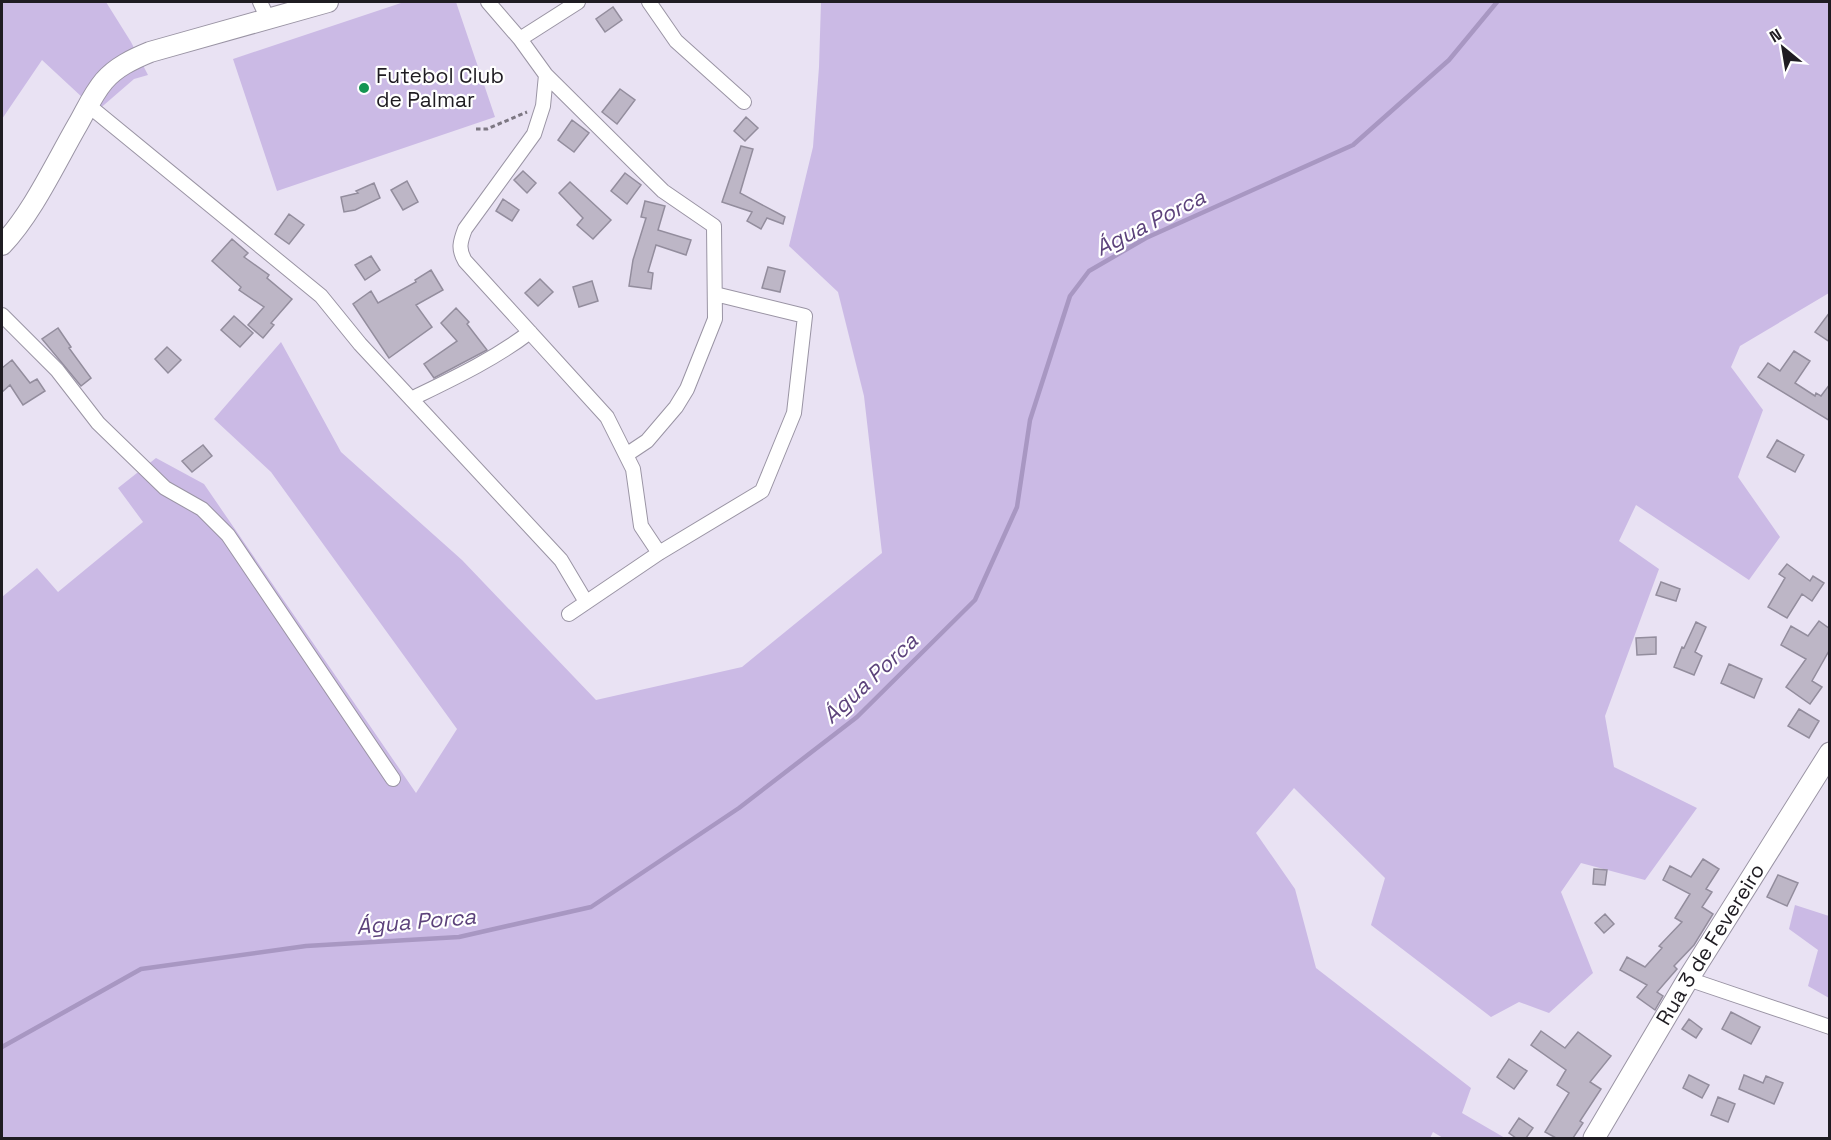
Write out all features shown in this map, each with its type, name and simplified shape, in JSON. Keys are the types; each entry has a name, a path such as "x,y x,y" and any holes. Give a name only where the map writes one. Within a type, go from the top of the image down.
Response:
{"main road":[{"path":"2,245 25,214 104,81 131,60 150,52 328,2"},
{"name":"Rua 3 de Fevereiro","path":"1594,1138 1688,979 1830,753"}],"street":[{"path":"260,2 268,19"},
{"path":"488,2 520,39 546,75 663,191 714,226 716,319 687,389 660,428 647,441 626,455"},
{"path":"520,39 578,2"},
{"path":"649,2 676,41 744,102"},
{"path":"546,75 543,106 534,134 465,229 460,242 460,252 465,261 607,417 633,469 641,526 659,553"},
{"path":"88,105 321,296 360,344 561,560 586,602"},
{"path":"569,614 659,553 762,491 794,413 805,316 715,294"},
{"path":"2,315 44,356 98,423 165,488 202,509 221,528 393,779"},
{"path":"411,399 506,350 530,332"},
{"path":"1688,979 1830,1027"}],"path":[{"path":"476,129 487,129 543,106"}],"shaded area":[{"path":"2,2 106,2 148,75 134,79 97,111 42,60 2,119"},
{"name":"Futebol Club de Palmar","path":"404,2 456,2 495,117 277,191 233,59"},
{"path":"821,2 1829,2 1829,293 1740,346 1731,367 1763,410 1738,477 1780,537 1749,580 1636,505 1619,541 1659,569 1605,716 1614,767 1697,808 1645,880 1581,863 1561,892 1593,973 1549,1013 1519,1002 1491,1017 1371,925 1385,878 1294,788 1256,833 1295,889 1316,968 1471,1088 1462,1113 1505,1138 1443,1138 1433,1132 1430,1138 2,1138 2,597 37,568 58,592 143,522 118,488 156,458 204,484 416,793 457,729 271,472 214,419 281,342 341,452 462,560 596,700 742,667 882,553 864,396 838,292 789,246 813,147"},
{"path":"1795,905 1829,916 1829,998 1808,986 1818,950 1789,929"}],"building":[{"path":"613,7 622,20 605,32 596,19"},
{"path":"620,89 635,100 617,124 602,112"},
{"path":"746,117 758,128 745,141 734,131"},
{"path":"572,120 589,133 574,152 558,140"},
{"path":"741,146 753,149 740,193 785,217 783,224 767,218 761,229 747,221 752,212 722,202"},
{"path":"523,171 536,183 527,193 514,180"},
{"path":"625,173 641,185 627,204 611,191"},
{"path":"407,181 418,202 403,210 391,190"},
{"path":"570,182 611,220 593,239 577,225 583,218 559,193"},
{"path":"374,183 380,198 355,210 344,212 341,197 358,193 356,191"},
{"path":"503,199 519,210 512,221 496,211"},
{"path":"645,201 665,206 658,230 691,240 686,255 656,245 648,272 653,273 651,289 629,286 633,260 646,218 641,217"},
{"path":"289,214 304,225 289,244 275,234"},
{"path":"232,239 248,253 244,257 269,275 267,278 292,299 271,323 274,325 263,338 248,325 264,307 239,290 241,287 212,261"},
{"path":"371,256 380,270 365,280 355,265"},
{"path":"768,267 785,271 780,292 762,288"},
{"path":"431,270 443,290 416,305 432,327 389,358 353,304 371,291 378,303 416,282 415,280"},
{"path":"540,279 553,292 538,306 525,293"},
{"path":"592,281 598,301 579,307 573,287"},
{"path":"456,308 469,322 467,324 487,350 434,378 424,364 457,341 441,323"},
{"path":"1830,312 1830,342 1815,332"},
{"path":"234,316 253,333 240,347 221,330"},
{"path":"58,328 71,347 69,348 91,378 81,386 42,339"},
{"path":"167,347 181,360 168,373 155,359"},
{"path":"1794,351 1810,361 1795,383 1815,396 1816,393 1821,396 1830,384 1830,421 1758,377 1768,363 1780,371"},
{"path":"12,360 30,383 37,379 45,391 23,405 10,385 2,392 2,368"},
{"path":"1777,440 1804,455 1795,472 1767,457"},
{"path":"203,445 212,456 192,472 182,461"},
{"path":"1787,564 1810,581 1813,576 1824,583 1812,601 1802,594 1787,618 1768,607 1785,578 1779,574"},
{"path":"1661,582 1680,589 1676,601 1656,595"},
{"path":"1819,621 1830,629 1830,649 1812,681 1822,687 1810,704 1786,687 1806,659 1781,645 1791,626 1808,636"},
{"path":"1696,622 1706,627 1695,652 1702,656 1694,675 1674,667"},
{"path":"1656,637 1656,654 1637,655 1636,638"},
{"path":"1729,664 1762,679 1754,698 1721,683"},
{"path":"1799,709 1819,721 1809,738 1788,726"},
{"path":"1703,859 1719,869 1706,889 1712,892 1702,907 1713,914 1694,945 1674,966 1677,969 1657,992 1663,996 1655,1010 1637,997 1647,985 1620,970 1627,957 1645,967 1662,948 1659,946 1682,922 1675,918 1690,894 1663,880 1670,866 1691,877"},
{"path":"1594,869 1607,870 1605,885 1593,884"},
{"path":"1778,875 1798,883 1787,906 1767,897"},
{"path":"1605,914 1614,924 1604,933 1595,923"},
{"path":"1731,1012 1760,1027 1751,1044 1722,1029"},
{"path":"1689,1019 1702,1029 1696,1038 1682,1029"},
{"path":"1541,1031 1565,1048 1578,1032 1611,1056 1590,1082 1601,1089 1580,1121 1583,1123 1573,1138 1556,1138 1545,1132 1569,1093 1557,1085 1566,1070 1531,1045"},
{"path":"1509,1059 1527,1071 1514,1089 1497,1077"},
{"path":"1689,1075 1709,1085 1702,1098 1683,1088"},
{"path":"1744,1075 1763,1083 1766,1076 1783,1083 1774,1104 1739,1089"},
{"path":"1718,1097 1735,1104 1728,1122 1711,1115"},
{"path":"1519,1118 1533,1128 1526,1138 1516,1138 1509,1133"}],"waterway":[{"name":"Água Porca","path":"2,1047 141,969 306,946 459,937 591,907 739,808 857,717 975,600 1017,507 1030,420 1070,296 1089,271 1146,238 1353,145 1449,60 1497,2"}],"place":[{"name":"Futebol Club de Palmar","path":"364,88"}]}
